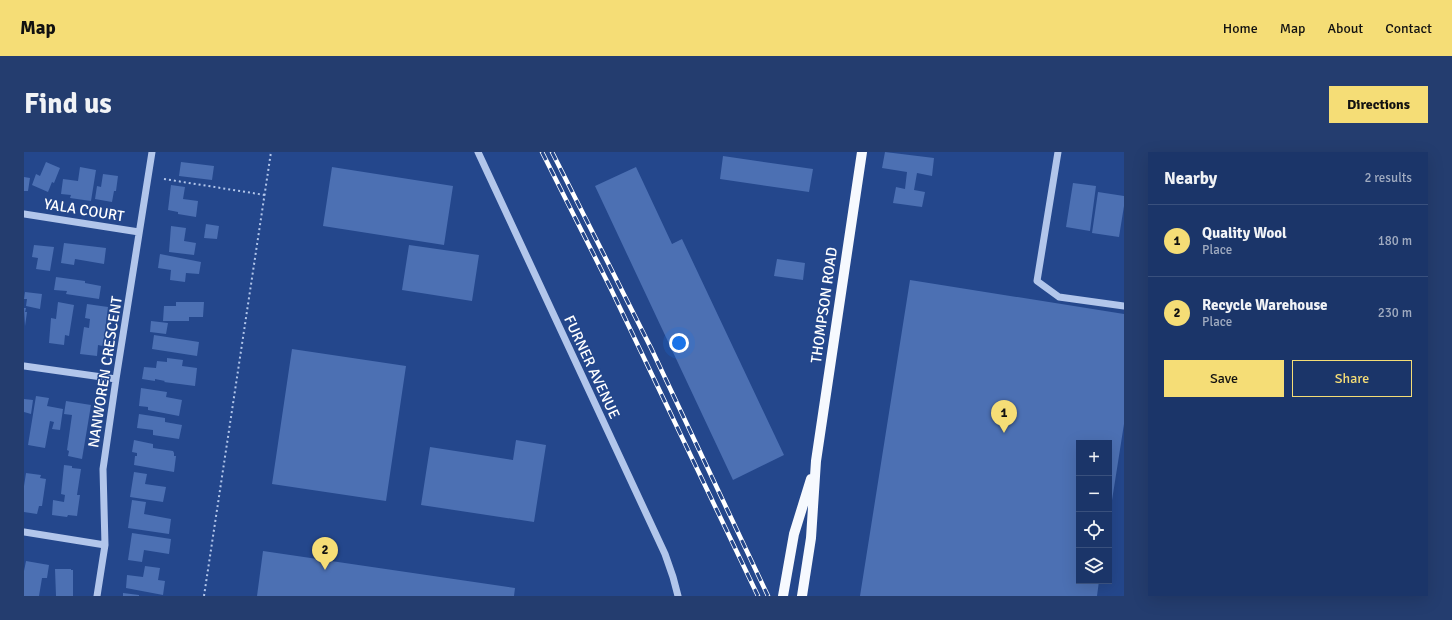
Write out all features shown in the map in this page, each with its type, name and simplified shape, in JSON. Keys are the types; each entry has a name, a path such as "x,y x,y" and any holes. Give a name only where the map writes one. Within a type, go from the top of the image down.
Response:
{"main road":[{"name":"THOMPSON ROAD","path":"802,596 811,538 816,461 862,152"},
{"name":"THOMPSON ROAD","path":"783,596 794,534 816,461"}],"street":[{"name":"NANWOREN CRESCENT","path":"97,596 105,544 103,469 152,152"},
{"name":"FURNER AVENUE","path":"478,152 665,554 678,596"},
{"path":"1058,152 1037,282 1059,297 1124,306"},
{"name":"YALA COURT","path":"24,214 139,232"},
{"path":"24,366 116,379"},
{"path":"24,532 105,544"}],"path":[{"path":"204,596 271,152"},
{"path":"164,179 265,195"}],"building":[{"path":"885,152 934,158 932,176 917,173 914,190 925,192 922,207 893,203 896,187 905,189 907,172 882,168"},
{"path":"723,156 813,169 809,192 720,179"},
{"path":"46,162 60,168 54,183 52,182 48,192 32,185 36,174 40,176"},
{"path":"181,162 214,166 212,180 179,176"},
{"path":"80,167 96,170 91,201 70,198 71,195 61,194 63,179 78,181"},
{"path":"332,167 453,186 444,245 323,226"},
{"path":"636,167 672,244 682,239 784,455 733,480 595,186"},
{"path":"103,174 118,176 116,191 114,191 112,202 95,199 97,186 101,187"},
{"path":"24,177 30,178 28,191 24,191"},
{"path":"1073,183 1096,186 1090,231 1066,227"},
{"path":"171,185 185,187 183,199 198,201 196,217 178,214 178,212 168,210"},
{"path":"1098,192 1124,196 1124,206 1119,237 1092,233"},
{"path":"206,224 219,226 217,239 204,238"},
{"path":"171,226 186,228 184,241 196,243 194,255 169,252"},
{"path":"64,243 106,248 104,264 75,259 74,265 61,263"},
{"path":"34,245 54,247 50,271 36,269 38,258 32,257"},
{"path":"409,245 479,255 472,301 402,290"},
{"path":"160,254 201,262 199,274 186,273 185,282 170,280 171,270 158,268"},
{"path":"777,259 805,263 803,280 774,276"},
{"path":"56,277 85,281 85,283 101,286 99,299 66,294 67,291 54,290"},
{"path":"910,280 1124,314 1124,424 1112,500 1112,440 1076,440 1076,584 1099,584 1097,596 860,596"},
{"path":"25,292 42,294 40,309 26,306 27,299 24,299"},
{"path":"58,302 74,305 69,336 65,335 64,345 49,343 51,318 56,319"},
{"path":"176,302 204,302 203,317 189,317 189,321 163,321 164,306 176,306"},
{"path":"87,304 108,307 103,346 98,345 97,356 80,354 84,327 89,328 90,319 85,318"},
{"path":"24,308 26,308 25,312 27,312 25,326"},
{"path":"151,321 168,323 166,334 150,332"},
{"path":"154,335 199,342 197,356 152,349"},
{"path":"292,349 406,366 386,501 272,484"},
{"path":"167,358 183,360 182,366 197,368 195,386 164,382 165,381 155,379 155,381 142,379 144,367 156,368 157,361 167,362"},
{"path":"141,388 167,392 166,397 182,400 179,416 148,410 148,407 139,406"},
{"path":"36,396 49,398 47,406 63,409 60,430 52,429 54,422 50,421 45,448 28,445"},
{"path":"24,399 33,400 31,414 24,412"},
{"path":"66,401 91,405 82,459 68,456 69,451 67,450 72,415 64,414"},
{"path":"139,414 165,418 165,422 182,425 179,439 153,435 153,430 137,428"},
{"path":"134,440 153,444 153,448 173,451 174,456 176,456 174,472 134,465 135,456 137,456 137,453 132,452"},
{"path":"516,440 546,445 534,522 421,505 430,447 513,460"},
{"path":"64,465 81,469 77,495 80,495 77,516 68,515 67,517 52,515 53,500 64,502 65,495 61,494"},
{"path":"134,472 147,474 145,484 166,487 163,502 130,497"},
{"path":"26,473 41,475 40,478 46,479 42,506 39,506 37,514 24,512 24,486"},
{"path":"132,500 146,502 144,514 171,519 169,534 128,528"},
{"path":"132,533 171,539 169,554 144,550 142,562 128,560"},
{"path":"263,551 515,588 514,596 257,596"},
{"path":"26,561 49,565 47,578 42,578 39,596 24,596 24,571"},
{"path":"145,566 160,568 158,580 165,581 163,595 126,588 127,575 143,577"},
{"path":"55,569 73,570 73,596 56,596"},
{"path":"123,593 139,595 139,596 123,596"}],"railway":[{"path":"542,152 610,287 758,596"},
{"path":"552,152 651,348 768,596"}],"place":[{"name":"Quality Wool","path":"1004,433"},
{"name":"Recycle Warehouse","path":"325,570"}]}
